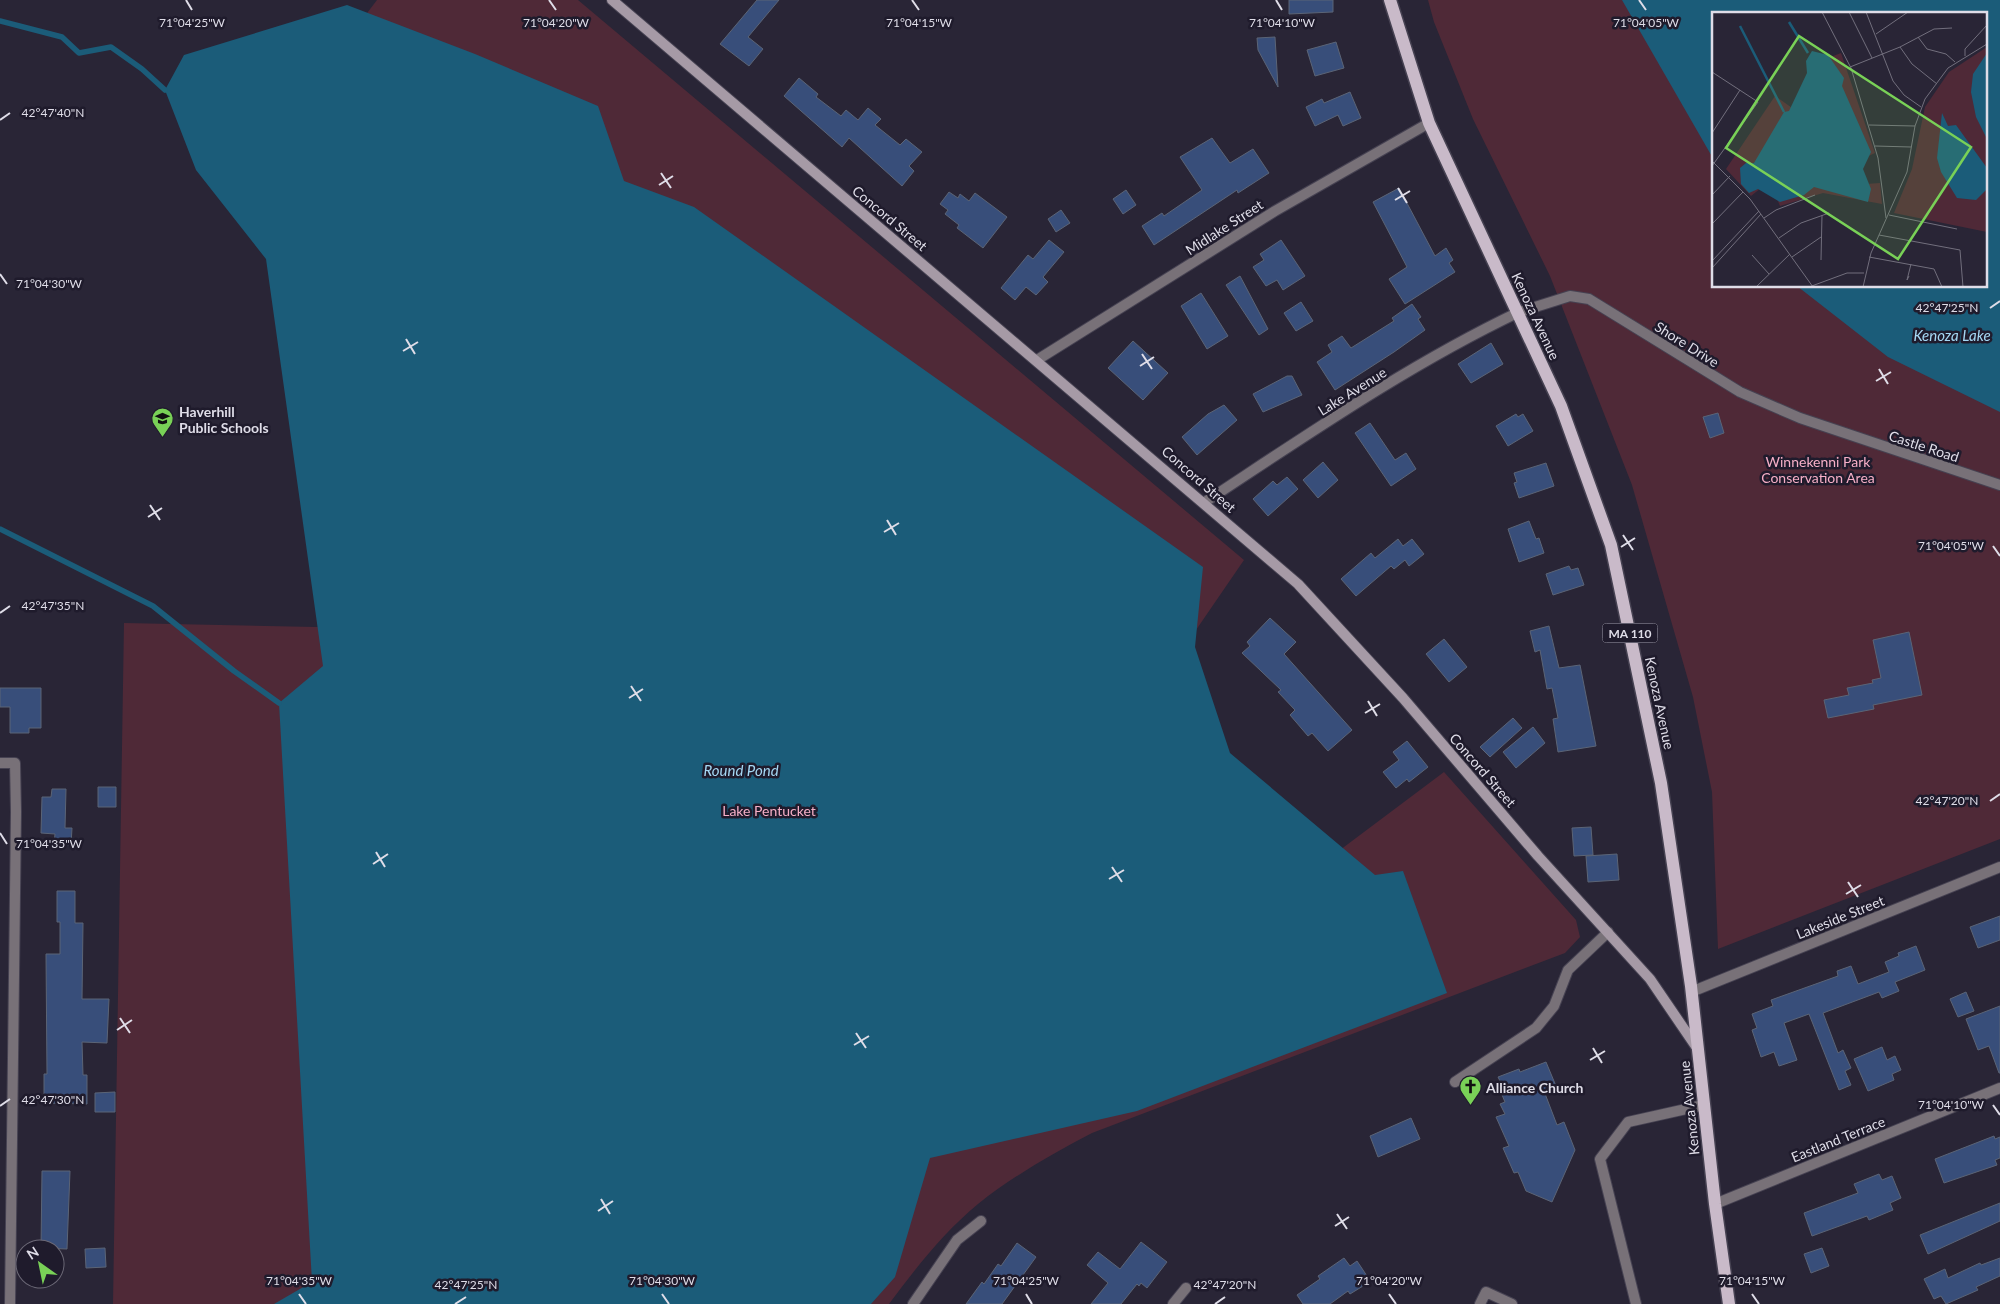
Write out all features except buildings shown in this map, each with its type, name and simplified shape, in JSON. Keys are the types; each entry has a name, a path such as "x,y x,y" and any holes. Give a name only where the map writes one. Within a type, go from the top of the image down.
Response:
{"main road":[{"name":"Concord Street","path":"612,0 1205,502 1298,584 1403,698 1538,856 1650,979 1698,1049"},
{"name":"Kenoza Avenue","path":"1390,0 1429,123 1519,312 1561,406 1611,545 1661,784 1691,992 1715,1204 1729,1304"}],"street":[{"name":"Midlake Street","path":"1037,360 1275,211 1429,123"},
{"name":"Shore Drive","path":"1519,312 1570,296 1589,299 1740,392 1800,418 1840,432"},
{"name":"Lake Avenue","path":"1205,502 1381,387 1467,337 1519,312"},
{"name":"Castle Road","path":"1840,432 2000,485"},
{"path":"0,763 15,764 10,1304"},
{"name":"Lakeside Street","path":"1691,992 2000,867"},
{"path":"1455,1082 1536,1028 1554,1006 1568,970 1608,932"},
{"name":"Eastland Terrace","path":"1715,1204 2000,1088"},
{"path":"1636,1304 1600,1160 1628,1122 1704,1105"},
{"path":"913,1304 957,1240 981,1221"},
{"path":"1173,1304 1186,1288"},
{"path":"1480,1304 1486,1292 1512,1304"}],"green space":[{"name":"Round Pond","path":"377,0 578,0 1244,560 1183,649 1224,761 1336,853 1444,772 1576,920 1580,937 1565,953 1092,1133 1019,1175 978,1204 942,1239 889,1304 113,1304 124,623 365,628 358,25"},
{"name":"Winnekenni Park Conservation Area","path":"1428,0 2000,0 2000,839 1718,949 1712,792 1693,697 1632,485 1550,276 1473,119 1434,22"}],"water":[{"name":"Kenoza Lake","path":"1622,0 2000,0 2000,412 1888,357 1800,288 1988,288 1988,12 1712,12 1712,157"},
{"name":"Round Pond","path":"347,5 475,54 598,106 624,181 694,207 1203,567 1195,647 1230,753 1375,875 1403,871 1447,993 1137,1111 930,1158 895,1277 871,1304 274,1304 312,1282 279,703 323,666 266,259 196,170 165,90 184,55"}],"waterway":[{"path":"0,21 62,37 79,53 111,47 142,69 165,90"},
{"path":"0,529 153,606 234,671 279,703"}],"place":[{"name":"Haverhill Public Schools","path":"163,438"},
{"name":"Alliance Church","path":"1470,1106"}],"park label":[{"name":"Lake Pentucket","path":"769,810"}]}
